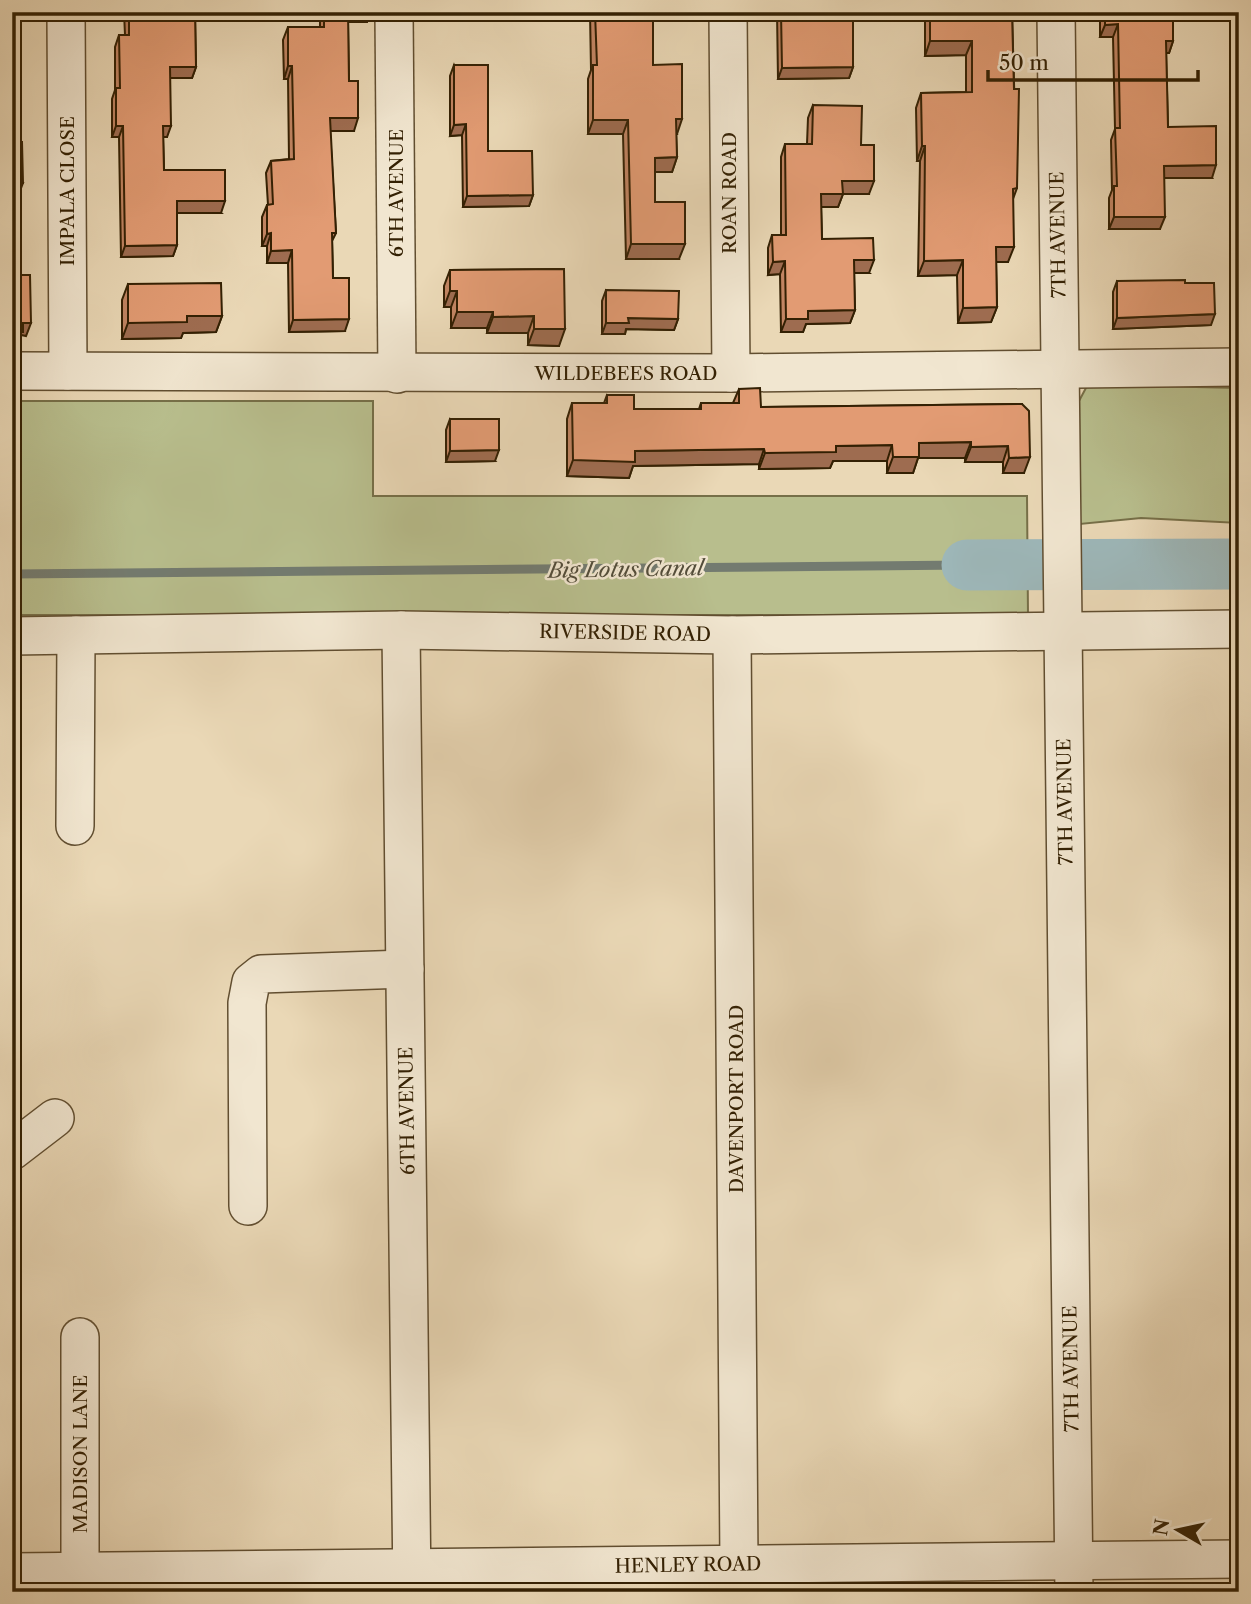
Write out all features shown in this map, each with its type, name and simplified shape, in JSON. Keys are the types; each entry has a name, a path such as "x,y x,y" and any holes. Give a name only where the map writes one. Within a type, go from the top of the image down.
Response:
{"street":[{"name":"IMPALA CLOSE","path":"66,12 68,371"},
{"name":"6TH AVENUE","path":"394,12 397,374"},
{"name":"ROAN ROAD","path":"728,12 731,373"},
{"name":"7TH AVENUE","path":"1056,12 1073,1576"},
{"name":"WILDEBEES ROAD","path":"12,371 731,373 1239,367"},
{"name":"6TH AVENUE","path":"401,629 411,1580"},
{"name":"RIVERSIDE ROAD","path":"12,636 401,629 732,635 1239,629"},
{"path":"75,635 75,827"},
{"name":"DAVENPORT ROAD","path":"732,635 739,1564"},
{"path":"248,1206 247,1003 251,982 261,974 405,969"},
{"path":"12,1151 55,1118"},
{"name":"MADISON LANE","path":"80,1337 80,1572"},
{"name":"HENLEY ROAD","path":"12,1572 411,1580 739,1564 1073,1576 1239,1559"}],"green space":[{"path":"1087,386 1239,388 1239,523 1141,518 1080,524 1079,401"},
{"path":"12,401 373,401 373,496 1027,496 1028,615 12,615"}],"building":[{"path":"129,12 195,12 196,67 170,67 171,126 163,126 164,170 225,170 225,201 177,201 177,245 125,246 123,126 116,126 116,88 120,88 119,35 129,35"},
{"path":"324,12 348,12 349,81 358,81 358,118 330,118 336,233 332,233 333,278 349,278 349,319 293,320 292,250 271,251 271,233 267,234 267,205 273,204 271,161 294,159 292,66 288,66 288,27 324,27"},
{"path":"595,12 653,12 653,65 682,64 682,119 676,119 677,157 655,158 655,202 685,202 685,244 631,244 628,120 593,120 593,65 597,65"},
{"path":"781,12 853,12 853,67 782,68"},
{"path":"930,12 1012,12 1014,89 1019,89 1017,188 1013,189 1014,247 996,247 997,307 963,308 963,260 924,261 925,146 922,146 921,93 972,92 972,41 930,41"},
{"path":"1105,12 1173,12 1173,41 1166,41 1168,127 1216,126 1216,165 1164,166 1165,217 1114,217 1114,186 1117,186 1115,128 1120,128 1118,24 1105,25"},
{"path":"454,65 488,65 488,151 532,151 533,195 467,196 466,124 454,125"},
{"path":"813,105 862,106 861,145 874,145 874,181 842,181 843,194 821,194 822,239 873,238 874,260 854,260 855,310 808,311 808,319 786,319 785,261 773,262 772,235 786,235 785,144 812,144"},
{"path":"12,142 22,142 23,183 12,183"},
{"path":"564,269 565,329 534,329 534,316 493,317 493,312 457,312 457,291 450,291 450,270"},
{"path":"12,275 30,275 31,323 23,323 23,332 12,332"},
{"path":"1185,280 1185,283 1214,283 1215,314 1117,318 1117,281"},
{"path":"221,283 222,316 187,316 187,322 128,323 128,284"},
{"path":"606,290 679,291 678,319 628,318 629,323 606,323"},
{"path":"760,388 761,407 1022,404 1029,411 1030,457 1009,458 1008,446 971,447 971,442 919,443 919,457 893,457 892,445 836,446 836,452 765,453 764,449 635,451 635,462 573,460 572,403 607,403 607,395 634,395 634,409 701,409 701,403 739,403 739,389"},
{"path":"450,419 499,419 499,450 450,451"}],"waterway":[{"name":"Big Lotus Canal","path":"967,565 1239,564"},
{"name":"Big Lotus Canal","path":"12,574 967,565"}]}
